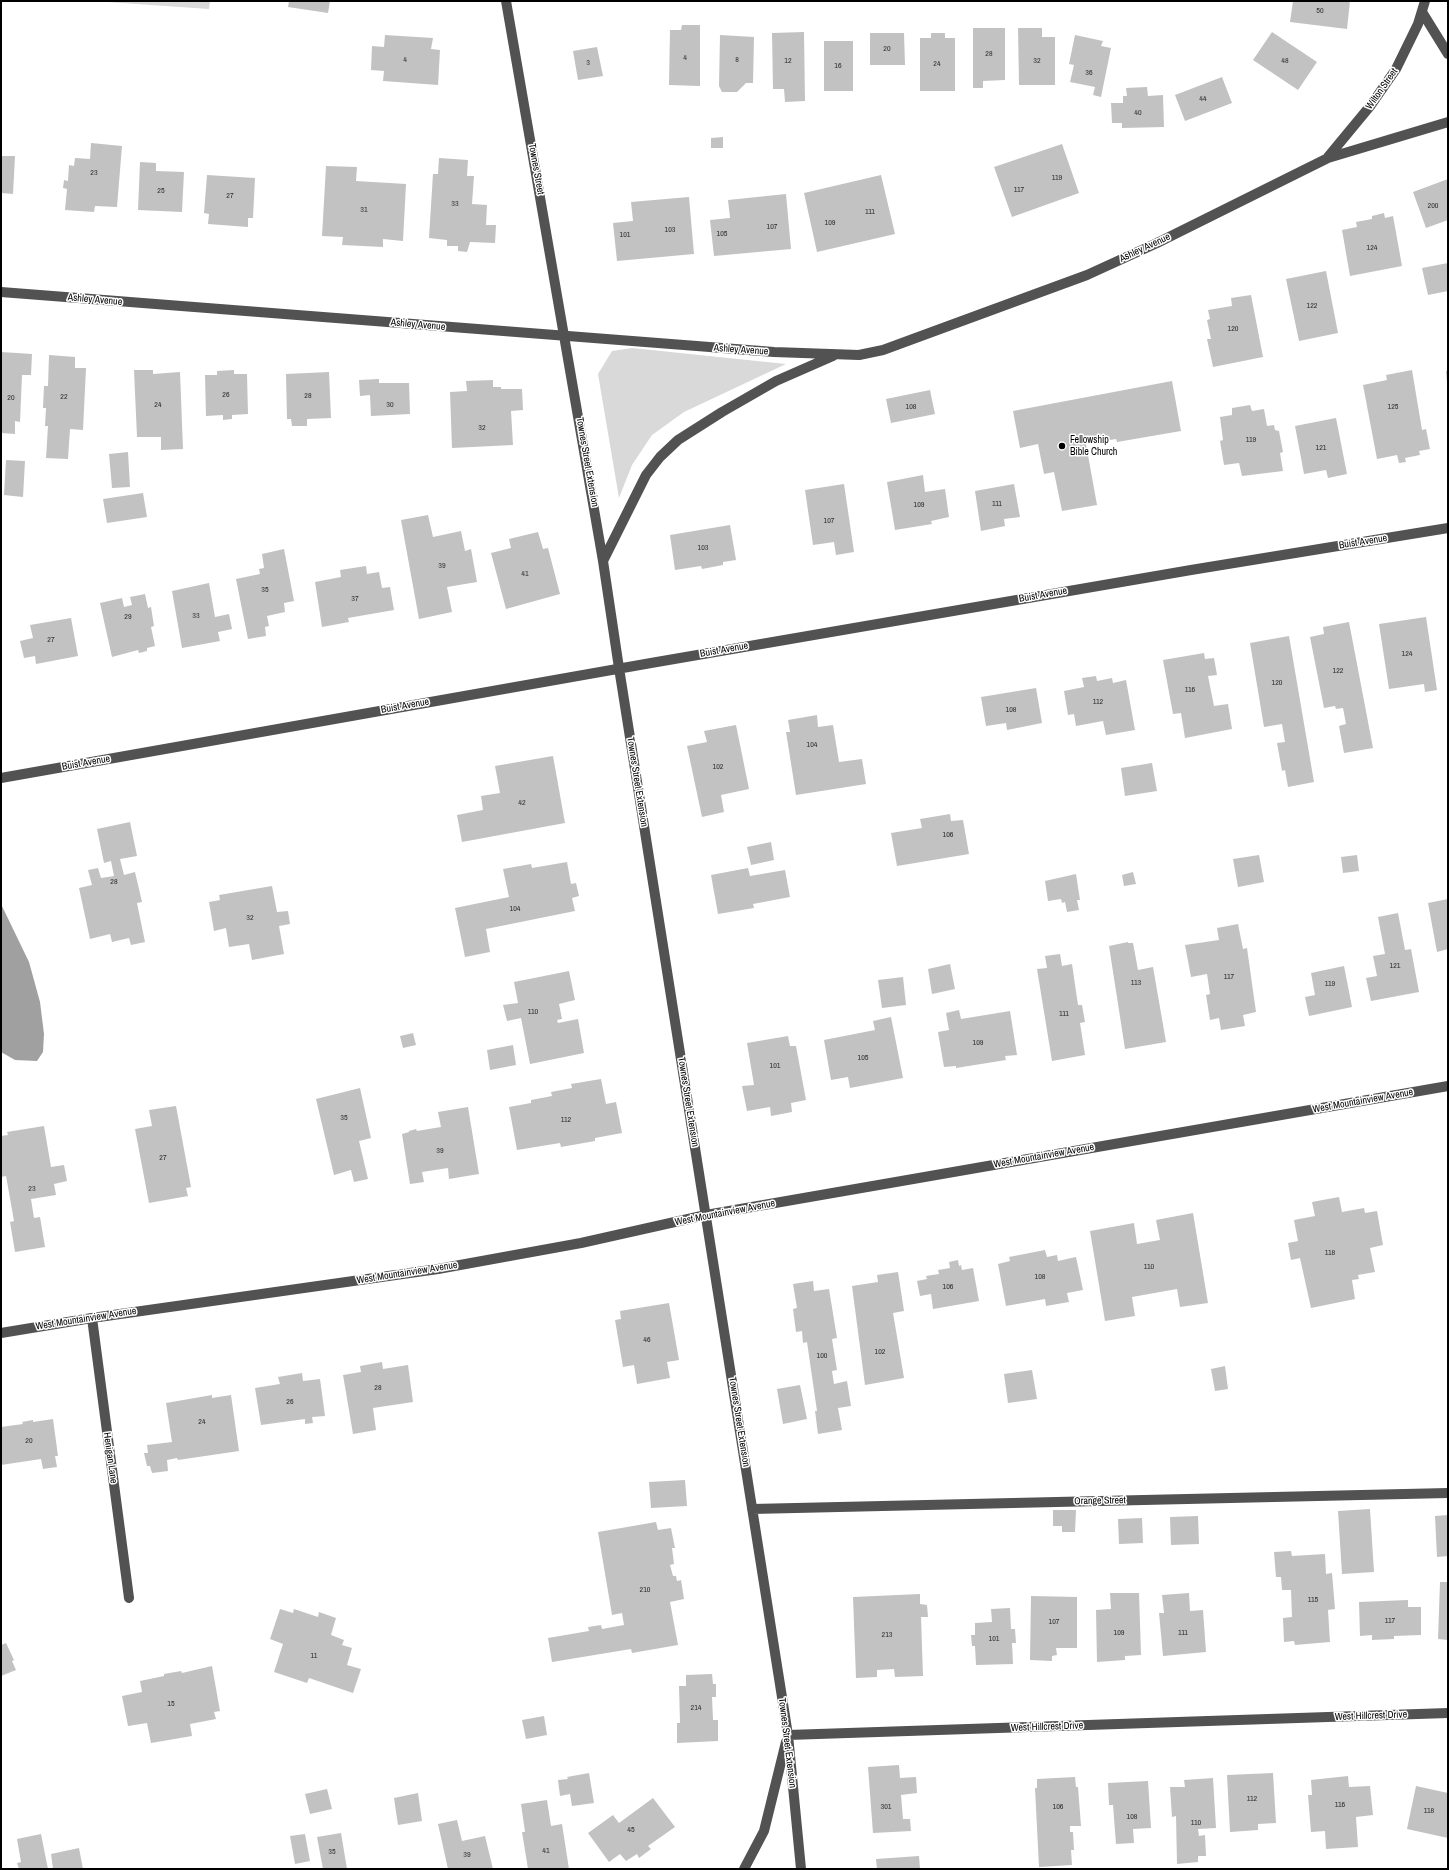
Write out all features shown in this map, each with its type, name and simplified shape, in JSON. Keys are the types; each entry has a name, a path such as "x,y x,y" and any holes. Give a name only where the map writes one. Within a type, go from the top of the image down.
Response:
{"street":[{"name":"Townes Street","path":"506,1 565,337"},
{"name":"Wilton Street","path":"1328,158 1371,105 1396,69 1418,24 1425,1"},
{"path":"1422,12 1448,54"},
{"name":"Ashley Avenue","path":"1,292 565,337 835,355 859,355 883,350 1087,275 1157,243 1328,158 1448,122"},
{"name":"Townes Street Extension","path":"565,337 604,561 619,668 788,1735 801,1869"},
{"name":"Ashley Avenue","path":"604,561 646,475 660,457 678,440 722,412 776,381 835,355"},
{"name":"Buist Avenue","path":"1,778 619,668 1183,571 1448,528"},
{"name":"West Mountainview Avenue","path":"1,1333 92,1318 438,1269 581,1243 706,1215 1448,1086"},
{"name":"Henigan Lane","path":"92,1318 129,1598"},
{"name":"Orange Street","path":"752,1509 1448,1493"},
{"name":"West Hillcrest Drive","path":"788,1735 1448,1713"},
{"path":"744,1869 764,1831 788,1735"}],"shaded area":[{"path":"93,1 210,1 209,9"},
{"path":"632,348 786,364 684,412 652,435 632,465 619,498 598,374 612,351"},
{"path":"1,904 29,962 40,1002 44,1034 43,1052 37,1061 15,1060 1,1052"}],"building":[{"path":"289,1 330,1 328,13 288,7"},
{"path":"1293,1 1350,1 1347,29 1290,22"},
{"path":"682,25 700,25 700,86 669,85 670,30 681,30"},
{"path":"973,28 1005,28 1005,80 983,81 983,88 973,88"},
{"path":"1018,28 1042,28 1042,37 1055,37 1055,85 1019,85"},
{"path":"804,32 805,101 785,102 784,89 773,89 772,33"},
{"path":"1272,32 1317,62 1298,90 1253,60"},
{"path":"870,33 904,33 905,65 870,65"},
{"path":"931,33 945,33 945,38 955,38 955,91 920,91 920,38 931,38"},
{"path":"385,35 433,38 431,49 440,50 438,85 383,81 384,71 371,70 372,46 384,47"},
{"path":"720,35 754,37 753,83 746,83 737,92 722,92 719,86"},
{"path":"1075,35 1103,41 1101,46 1111,48 1101,97 1093,95 1095,87 1070,82 1074,65 1069,64"},
{"path":"824,41 853,41 853,91 824,91"},
{"path":"597,47 603,76 578,80 573,51"},
{"path":"1222,77 1232,103 1185,121 1175,95"},
{"path":"1147,87 1148,96 1163,95 1164,127 1122,128 1122,123 1112,123 1111,103 1123,103 1123,96 1127,96 1126,88"},
{"path":"723,137 723,148 711,148 711,138"},
{"path":"91,143 122,146 117,207 95,206 94,212 65,210 67,189 63,188 64,180 68,181 69,165 74,166 75,158 90,159"},
{"path":"1062,144 1079,193 1012,217 994,167"},
{"path":"1,156 15,156 13,194 1,193"},
{"path":"439,158 468,160 467,176 474,176 472,204 487,205 486,225 496,225 495,243 470,242 467,252 458,251 458,246 447,246 447,240 429,238 433,174 438,174"},
{"path":"140,162 156,163 156,171 184,172 182,212 138,210"},
{"path":"326,166 357,167 356,181 406,184 403,241 383,239 383,247 342,245 343,237 322,236"},
{"path":"207,175 255,178 253,218 248,218 248,227 208,224 209,214 204,213"},
{"path":"881,175 895,234 817,252 804,193"},
{"path":"1448,179 1448,220 1426,228 1413,192"},
{"path":"786,194 791,249 714,256 710,220 730,218 728,200"},
{"path":"689,197 694,254 617,261 613,223 633,221 631,202"},
{"path":"1384,213 1385,218 1393,216 1402,266 1350,276 1342,230 1357,227 1356,222 1372,219 1372,216"},
{"path":"1448,263 1448,291 1428,295 1422,268"},
{"path":"1326,271 1338,333 1299,341 1286,279"},
{"path":"1251,295 1263,357 1213,367 1207,339 1211,339 1207,320 1210,319 1208,310 1232,306 1231,298"},
{"path":"1,352 32,354 31,375 22,375 20,422 15,421 15,434 1,433"},
{"path":"49,355 75,357 75,368 86,368 83,430 70,429 68,459 46,458 48,426 45,426 46,408 43,408 44,386 48,386"},
{"path":"134,370 153,370 153,374 180,372 183,449 161,450 161,437 137,437"},
{"path":"234,370 234,374 247,374 248,414 232,415 232,419 223,420 223,415 206,416 205,375 217,375 217,371"},
{"path":"1412,370 1422,430 1426,429 1430,449 1419,451 1420,455 1405,458 1406,462 1399,463 1397,455 1377,459 1363,385 1387,380 1386,375"},
{"path":"1446,371 1448,371 1448,382 1447,382"},
{"path":"329,372 331,418 307,419 307,426 292,426 291,419 287,419 286,374"},
{"path":"379,379 379,383 409,383 410,414 371,416 370,395 360,396 359,380"},
{"path":"493,380 493,387 501,387 501,389 522,389 523,410 511,411 513,445 452,448 450,392 467,391 466,381"},
{"name":"Fellowship Bible Church","path":"1172,381 1181,431 1117,442 1116,439 1086,444 1097,505 1062,511 1054,472 1044,474 1038,444 1020,448 1013,411"},
{"path":"930,390 935,414 891,423 886,399"},
{"path":"1250,405 1252,411 1264,409 1267,426 1274,425 1275,430 1279,431 1283,452 1280,453 1283,471 1242,476 1239,463 1224,465 1220,441 1223,440 1220,417 1232,415 1232,408"},
{"path":"1336,418 1347,474 1328,478 1326,470 1304,474 1295,426"},
{"path":"128,452 130,487 112,488 109,454"},
{"path":"6,460 25,461 23,497 4,495"},
{"path":"923,475 925,492 945,489 949,517 931,521 932,524 895,530 887,482"},
{"path":"844,484 854,552 836,555 834,542 813,545 805,490"},
{"path":"1014,484 1020,517 1004,519 1005,526 981,531 975,491"},
{"path":"143,493 147,517 107,523 103,499"},
{"path":"428,515 433,537 461,531 465,551 471,549 477,582 447,587 452,612 419,619 401,520"},
{"path":"730,525 736,560 723,562 723,565 702,569 701,566 675,570 670,535"},
{"path":"538,532 543,549 548,548 560,594 506,609 491,553 511,548 509,539"},
{"path":"284,549 294,601 284,603 285,612 267,616 269,626 265,627 266,636 248,639 236,579 260,574 259,569 264,568 262,554"},
{"path":"366,566 367,574 379,572 382,588 390,587 394,610 348,618 349,622 322,627 315,582 341,577 340,570"},
{"path":"209,583 215,617 229,614 232,629 218,632 220,641 182,648 172,591"},
{"path":"145,594 148,608 151,607 154,626 151,627 155,646 147,648 147,651 139,653 138,650 112,657 100,603 122,598 124,607 132,605 130,597"},
{"path":"1426,617 1437,690 1425,692 1424,684 1389,689 1379,624"},
{"path":"71,618 78,656 36,664 35,656 24,658 20,641 33,638 30,625"},
{"path":"1349,622 1373,748 1344,753 1339,726 1346,724 1343,708 1336,709 1335,706 1324,708 1310,637 1324,634 1323,627"},
{"path":"1289,636 1314,782 1288,787 1285,770 1282,771 1277,743 1285,742 1282,724 1264,727 1250,643"},
{"path":"1204,653 1205,659 1214,658 1217,675 1208,676 1214,706 1228,704 1232,729 1185,738 1181,713 1173,714 1163,660"},
{"path":"1096,676 1097,681 1112,678 1113,683 1126,680 1135,730 1106,735 1103,721 1076,726 1074,714 1068,715 1064,691 1084,687 1082,678"},
{"path":"1036,688 1042,723 1007,730 1006,723 986,726 981,697"},
{"path":"817,715 818,727 833,725 839,762 862,759 866,784 796,795 786,732 790,732 788,720"},
{"path":"736,725 749,789 721,795 724,812 702,817 687,746 707,742 704,731"},
{"path":"553,756 565,823 462,842 457,815 483,810 481,796 500,793 495,766"},
{"path":"1152,763 1157,791 1125,796 1121,768"},
{"path":"950,814 951,821 963,820 969,854 897,866 891,833 922,828 920,819"},
{"path":"130,822 137,856 120,859 124,875 135,872 142,902 137,903 145,942 131,945 129,938 112,942 110,934 90,939 79,888 92,885 88,870 98,868 101,878 114,876 111,861 104,863 97,829"},
{"path":"771,842 774,860 751,865 747,847"},
{"path":"1259,855 1264,882 1238,887 1233,859"},
{"path":"1357,855 1359,871 1343,873 1341,857"},
{"path":"567,862 571,884 576,883 579,896 572,898 575,911 486,929 490,952 465,957 455,908 509,897 503,869 531,864 532,868"},
{"path":"748,868 750,876 785,870 790,897 753,904 754,908 718,914 711,875"},
{"path":"1133,872 1136,884 1124,886 1122,875"},
{"path":"1076,874 1080,900 1077,900 1079,910 1067,912 1065,902 1062,903 1061,899 1048,901 1045,881"},
{"path":"272,886 277,912 288,911 290,924 279,926 284,954 252,960 249,944 229,947 226,928 214,931 209,902 220,900 219,895"},
{"path":"1448,899 1448,949 1437,952 1428,903"},
{"path":"1398,913 1405,950 1411,949 1419,992 1371,1001 1366,978 1377,976 1373,956 1385,954 1378,917"},
{"path":"1238,924 1243,949 1247,948 1256,1012 1243,1015 1245,1026 1221,1030 1219,1018 1210,1020 1206,995 1210,994 1207,974 1191,977 1185,945 1219,940 1217,928"},
{"path":"1128,942 1133,943 1138,970 1153,967 1166,1042 1125,1049 1109,946"},
{"path":"1060,954 1062,966 1072,964 1078,1005 1082,1005 1085,1022 1080,1023 1085,1055 1052,1061 1037,969 1047,968 1045,956"},
{"path":"950,964 955,989 932,994 928,969"},
{"path":"1344,966 1352,1007 1309,1016 1305,997 1315,995 1311,973"},
{"path":"569,971 575,1000 559,1004 562,1019 557,1020 558,1023 578,1019 584,1053 530,1064 521,1018 507,1021 503,1005 518,1003 514,982"},
{"path":"903,977 906,1005 882,1008 878,980"},
{"path":"959,1010 961,1019 1010,1011 1017,1055 1005,1056 1006,1060 956,1068 956,1066 944,1067 938,1032 949,1030 946,1013"},
{"path":"891,1017 903,1078 850,1088 848,1077 831,1080 824,1040 875,1030 873,1021"},
{"path":"413,1033 416,1045 403,1048 400,1036"},
{"path":"788,1036 790,1046 796,1046 806,1100 791,1103 792,1112 771,1116 770,1107 747,1111 742,1086 754,1085 747,1043"},
{"path":"513,1045 516,1065 490,1070 487,1050"},
{"path":"601,1079 606,1104 616,1102 622,1133 595,1138 595,1141 561,1147 560,1143 517,1150 509,1107 531,1103 531,1100 552,1096 551,1092 572,1088 571,1084"},
{"path":"360,1088 371,1138 359,1141 368,1179 354,1182 351,1170 334,1175 316,1099"},
{"path":"176,1106 191,1187 186,1188 188,1196 149,1203 135,1129 152,1126 149,1110"},
{"path":"468,1107 479,1174 449,1179 448,1168 422,1172 424,1182 410,1184 402,1134 416,1129 417,1131 441,1127 438,1112"},
{"path":"44,1126 51,1167 64,1165 67,1181 54,1184 56,1195 31,1199 34,1218 40,1217 45,1247 15,1252 10,1222 14,1221 6,1176 1,1177 1,1136 8,1135 7,1132"},
{"path":"1339,1197 1342,1212 1364,1208 1365,1213 1377,1211 1383,1245 1370,1248 1375,1272 1358,1275 1359,1279 1352,1280 1355,1299 1311,1308 1300,1258 1291,1260 1288,1243 1298,1241 1294,1220 1315,1216 1312,1202"},
{"path":"1193,1213 1208,1303 1180,1307 1177,1289 1132,1297 1135,1316 1105,1321 1090,1231 1134,1223 1137,1244 1160,1240 1156,1220"},
{"path":"1045,1250 1047,1257 1057,1255 1058,1261 1076,1257 1083,1290 1067,1293 1069,1302 1046,1306 1045,1299 1006,1306 998,1264 1010,1261 1009,1257"},
{"path":"958,1260 959,1266 961,1265 962,1270 973,1268 979,1301 933,1309 931,1294 920,1296 917,1281 927,1279 926,1276 939,1274 938,1270 950,1268 949,1262"},
{"path":"898,1272 904,1311 893,1313 904,1378 865,1385 852,1286 878,1282 877,1275"},
{"path":"813,1281 814,1291 829,1289 837,1338 832,1339 837,1370 832,1371 834,1384 847,1381 851,1406 838,1408 842,1430 818,1434 815,1411 817,1411 807,1342 803,1343 802,1331 796,1332 793,1309 797,1308 793,1284"},
{"path":"669,1303 679,1360 667,1362 670,1378 637,1384 634,1365 623,1367 615,1320 621,1319 620,1311"},
{"path":"382,1362 383,1369 408,1365 413,1402 373,1408 376,1430 353,1434 343,1375 361,1372 360,1366"},
{"path":"1225,1366 1228,1389 1215,1391 1211,1369"},
{"path":"1032,1370 1037,1399 1008,1403 1004,1374"},
{"path":"302,1373 303,1381 320,1379 325,1416 312,1417 313,1423 305,1424 305,1419 261,1425 255,1388 280,1384 278,1377"},
{"path":"800,1385 807,1419 783,1424 777,1389"},
{"path":"212,1395 212,1398 231,1395 239,1451 178,1460 177,1458 167,1460 168,1471 152,1473 150,1466 147,1466 144,1453 148,1453 147,1445 172,1442 166,1403"},
{"path":"53,1419 58,1456 55,1456 57,1467 43,1469 41,1459 1,1465 1,1427 23,1424 22,1422 33,1420 33,1422"},
{"path":"685,1480 687,1506 651,1508 649,1482"},
{"path":"1370,1509 1374,1572 1342,1574 1338,1511"},
{"path":"1053,1510 1076,1510 1075,1532 1062,1532 1062,1526 1053,1526"},
{"path":"1448,1515 1448,1556 1437,1557 1435,1516"},
{"path":"1198,1516 1199,1544 1171,1545 1170,1517"},
{"path":"1142,1518 1143,1543 1119,1544 1118,1519"},
{"path":"656,1522 658,1530 671,1528 675,1548 672,1548 674,1564 670,1565 673,1576 676,1576 677,1581 681,1580 684,1599 670,1602 678,1645 632,1653 631,1649 552,1662 548,1638 589,1631 588,1627 601,1625 602,1629 624,1625 622,1613 612,1615 598,1532"},
{"path":"1291,1551 1292,1556 1325,1554 1326,1574 1332,1573 1335,1609 1328,1610 1330,1642 1295,1645 1294,1641 1284,1642 1283,1618 1292,1617 1291,1590 1282,1590 1281,1577 1276,1577 1274,1552"},
{"path":"1440,1582 1448,1582 1448,1640 1438,1639"},
{"path":"1110,1593 1139,1593 1141,1655 1125,1656 1125,1660 1097,1662 1096,1610 1111,1609"},
{"path":"1189,1593 1190,1611 1203,1610 1206,1652 1163,1656 1159,1613 1164,1613 1162,1595"},
{"path":"920,1594 920,1604 927,1605 928,1617 921,1617 923,1676 895,1677 894,1669 877,1670 877,1677 856,1678 853,1597"},
{"path":"1031,1596 1077,1597 1077,1648 1056,1648 1057,1655 1052,1656 1052,1661 1030,1660"},
{"path":"1408,1600 1408,1607 1421,1607 1421,1635 1394,1636 1394,1639 1372,1640 1372,1635 1360,1636 1359,1602"},
{"path":"1010,1608 1011,1629 1015,1629 1016,1643 1012,1643 1013,1664 976,1665 975,1646 972,1646 971,1635 975,1635 975,1623 992,1622 991,1609"},
{"path":"280,1609 293,1613 294,1609 318,1617 319,1612 336,1618 331,1635 344,1640 342,1645 352,1648 347,1665 361,1669 353,1693 309,1678 307,1683 274,1672 283,1644 270,1639"},
{"path":"6,1643 14,1660 12,1661 16,1670 1,1676 1,1645"},
{"path":"212,1666 220,1711 214,1712 216,1719 190,1724 192,1736 151,1743 147,1723 128,1726 122,1696 142,1692 140,1681 164,1676 164,1674 181,1671 182,1673"},
{"path":"712,1674 713,1684 716,1684 716,1697 712,1697 713,1720 718,1720 718,1741 677,1743 677,1723 680,1723 679,1686 686,1686 686,1675"},
{"path":"544,1716 547,1735 526,1739 522,1720"},
{"path":"899,1765 900,1778 916,1777 917,1793 901,1795 903,1819 910,1819 911,1831 873,1833 868,1767"},
{"path":"589,1773 594,1803 572,1806 570,1794 560,1796 558,1780 568,1779 567,1777"},
{"path":"1273,1773 1276,1823 1258,1824 1258,1830 1230,1832 1227,1775"},
{"path":"1348,1776 1349,1787 1370,1786 1373,1815 1356,1817 1358,1847 1326,1849 1325,1831 1311,1832 1308,1795 1312,1795 1311,1780"},
{"path":"1075,1777 1076,1787 1078,1787 1081,1826 1070,1826 1070,1832 1073,1832 1074,1850 1071,1850 1072,1865 1039,1867 1035,1788 1037,1788 1037,1779"},
{"path":"1213,1778 1216,1828 1198,1829 1199,1836 1205,1835 1206,1856 1198,1856 1198,1862 1177,1864 1176,1816 1172,1817 1170,1787 1185,1787 1184,1780"},
{"path":"1148,1781 1151,1828 1133,1829 1134,1843 1116,1844 1113,1805 1109,1805 1108,1783"},
{"path":"1416,1786 1448,1793 1448,1838 1407,1829"},
{"path":"327,1789 332,1809 310,1814 305,1794"},
{"path":"418,1793 422,1821 398,1825 394,1798"},
{"path":"653,1798 675,1827 648,1846 651,1849 639,1858 637,1854 626,1861 620,1854 609,1862 588,1833 613,1815 619,1823"},
{"path":"547,1800 551,1826 562,1824 569,1869 528,1869 522,1832 525,1832 521,1804"},
{"path":"457,1820 462,1841 485,1836 493,1869 448,1869 438,1824"},
{"path":"341,1833 347,1869 323,1869 317,1837"},
{"path":"41,1834 48,1869 19,1869 17,1863 21,1862 17,1839"},
{"path":"305,1834 310,1861 295,1864 290,1836"},
{"path":"79,1848 83,1869 53,1869 51,1854"},
{"path":"919,1856 920,1869 877,1869 876,1859"}],"place":[{"name":"Fellowship Bible Church","path":"1062,446"}]}
